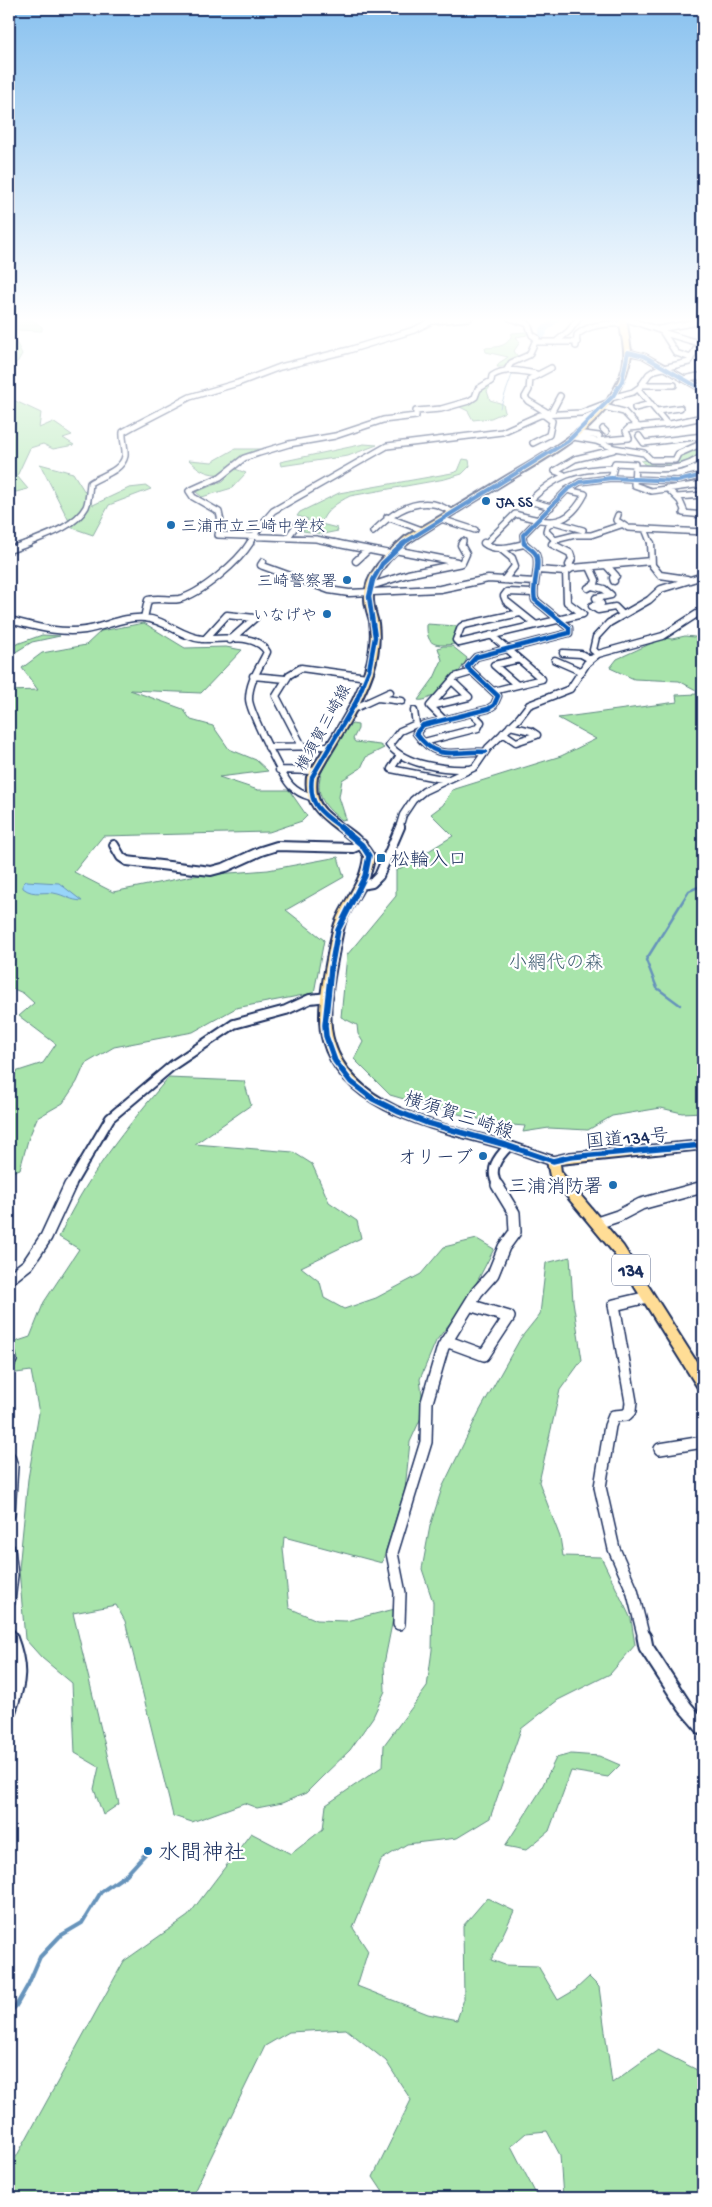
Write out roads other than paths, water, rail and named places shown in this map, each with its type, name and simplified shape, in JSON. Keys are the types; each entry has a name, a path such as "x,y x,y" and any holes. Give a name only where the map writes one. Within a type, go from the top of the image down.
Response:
{"highway":[{"name":"国道134号","path":"553,1161 570,1157 703,1145"},
{"name":"134","path":"553,1161 555,1173 618,1249 703,1384"}],"main road":[{"path":"370,590 381,566 392,552 422,530 555,450 575,435 589,421"},
{"name":"横須賀三崎線","path":"370,590 374,642 367,677 351,710 310,782 311,797 323,814 362,844 368,853 369,861 361,884 343,916 338,930 325,1020 330,1048 339,1066 362,1089 388,1107 413,1118 553,1161"}],"street":[{"path":"9,550 43,538 78,516 87,503 90,483 97,477 120,466 123,461 125,456 123,432 142,421"},
{"path":"380,421 334,436 289,444 244,458 220,477 188,491 193,497 219,512 221,521 218,535 316,539 368,550 462,562"},
{"path":"144,618 148,600 182,598 197,590 230,566 246,549 260,524 272,511 380,449 387,446 502,432 524,421"},
{"path":"533,443 549,435 552,421"},
{"path":"635,421 646,434"},
{"path":"596,442 629,438 626,431 628,428 683,421"},
{"path":"575,435 597,435 604,430"},
{"path":"669,434 672,441"},
{"path":"575,435 613,449"},
{"path":"639,436 644,443 703,436"},
{"path":"542,439 550,442"},
{"path":"563,474 556,470 580,456 613,449 637,451 651,460 675,460 678,454 703,443"},
{"path":"610,478 613,465 613,449"},
{"path":"636,468 676,469 702,459"},
{"path":"550,507 529,501 551,480 578,470 634,463 636,468 634,485 644,490 703,484"},
{"path":"485,752 468,751 449,755 441,754 424,742 417,734 418,729 423,725 494,706 498,697 468,666 476,657 568,634 570,629 538,603 533,593 538,558 524,544 523,535 567,490 583,481 610,478 678,481 703,476"},
{"path":"667,488 683,506 685,523 690,531"},
{"path":"555,540 546,531 547,527 565,519 578,509 585,494 567,490"},
{"path":"677,497 703,495"},
{"path":"373,532 387,517 395,512 426,504 436,504 452,512"},
{"path":"683,513 703,515"},
{"path":"524,544 501,549 490,547 484,543 516,514 584,530"},
{"path":"618,515 616,520 621,525"},
{"path":"387,517 422,530"},
{"path":"441,519 474,530"},
{"path":"555,540 576,535 591,535 621,525 645,530 703,532"},
{"path":"288,537 296,526"},
{"path":"645,530 651,542 652,565 660,575 688,579"},
{"path":"555,540 552,543 554,546 570,553 572,559 569,565 572,568"},
{"path":"462,562 466,554 461,545 463,541"},
{"path":"501,549 512,558 515,566 504,580"},
{"path":"356,561 368,550"},
{"path":"537,570 566,572 572,568 651,561"},
{"path":"263,562 261,565 263,566 329,590 440,589 476,581 535,582"},
{"path":"370,590 408,574 462,562"},
{"path":"607,566 616,576 613,578 614,581"},
{"path":"590,567 596,580 590,587"},
{"path":"520,612 464,625 456,640 459,643 583,614 568,602 566,572"},
{"path":"598,654 593,647 599,634 609,623 651,599 661,589 688,579 703,576"},
{"path":"590,587 604,589 611,595 596,598 600,604 592,606 598,610 615,606 619,608 623,615"},
{"path":"533,593 505,593 504,596 506,601 536,625"},
{"path":"361,884 372,883 379,876 409,804 424,791 478,765 485,752 531,704 568,690 590,659 598,654 666,635 703,610"},
{"path":"205,639 227,615 255,618 230,640"},
{"path":"9,620 53,630 71,631 144,618 162,622 186,636 205,639 254,641 266,647 266,656 253,676 250,707 279,770 300,793 311,797"},
{"path":"491,635 542,679 493,691"},
{"path":"564,653 581,654 590,659"},
{"path":"517,685 494,665 518,659"},
{"path":"555,660 580,671"},
{"path":"302,746 276,696 289,675 301,668 367,677"},
{"path":"430,706 452,681 459,676 472,672"},
{"path":"253,676 286,679"},
{"path":"430,706 469,697 452,681"},
{"path":"351,710 360,708 374,697 390,692"},
{"path":"374,697 402,701"},
{"path":"430,706 444,720"},
{"path":"414,711 416,724 400,731 389,745 400,755 431,767 472,769"},
{"path":"424,742 478,728 481,722 472,713"},
{"path":"503,733 516,742 537,735 531,731 510,726"},
{"path":"268,747 330,746"},
{"path":"400,755 391,769 446,780"},
{"path":"279,770 315,771"},
{"path":"114,845 121,857 127,861 211,870 223,868 259,851 279,846 353,848 362,844"},
{"path":"11,1278 28,1264 40,1243 46,1237 75,1175 110,1118 173,1065 234,1024 286,1010 310,998 328,997"},
{"path":"400,1624 400,1593 392,1553 426,1442 427,1402 446,1340 477,1292 493,1274 504,1247 512,1238 514,1232 514,1214 500,1194 493,1178 494,1165 497,1158 509,1146"},
{"path":"597,1223 618,1216 641,1204 703,1187"},
{"path":"648,1297 614,1305 631,1402 630,1411 626,1414 614,1416 610,1426 600,1487 614,1549 632,1590 646,1648 685,1707 703,1728"},
{"path":"446,1340 484,1355 509,1317 469,1305"},
{"path":"9,1352 11,1360 9,1363"},
{"path":"660,1449 703,1442"},
{"path":"9,1457 12,1466 9,1514"},
{"path":"9,1549 12,1575 9,1602"},
{"path":"9,1634 20,1668 19,1678 9,1710"}],"water":[{"path":"26,881 59,883 82,901 53,893 27,891 23,888 23,884"}],"waterway":[{"path":"680,1005 657,988 646,960 689,891 703,885"},
{"path":"9,2013 16,2006 28,1985 40,1957 60,1936 82,1923 101,1892 127,1874 148,1851"}],"place":[{"name":"JA SS","path":"486,501"},
{"name":"三浦市立三崎中学校","path":"171,525"},
{"name":"三崎警察署","path":"347,580"},
{"name":"いなげや","path":"327,614"},
{"name":"松輪入口","path":"381,858"},
{"name":"オリーブ","path":"483,1156"},
{"name":"三浦消防署","path":"613,1185"},
{"name":"水間神社","path":"148,1851"}],"park label":[{"name":"小網代の森","path":"556,961"}]}
